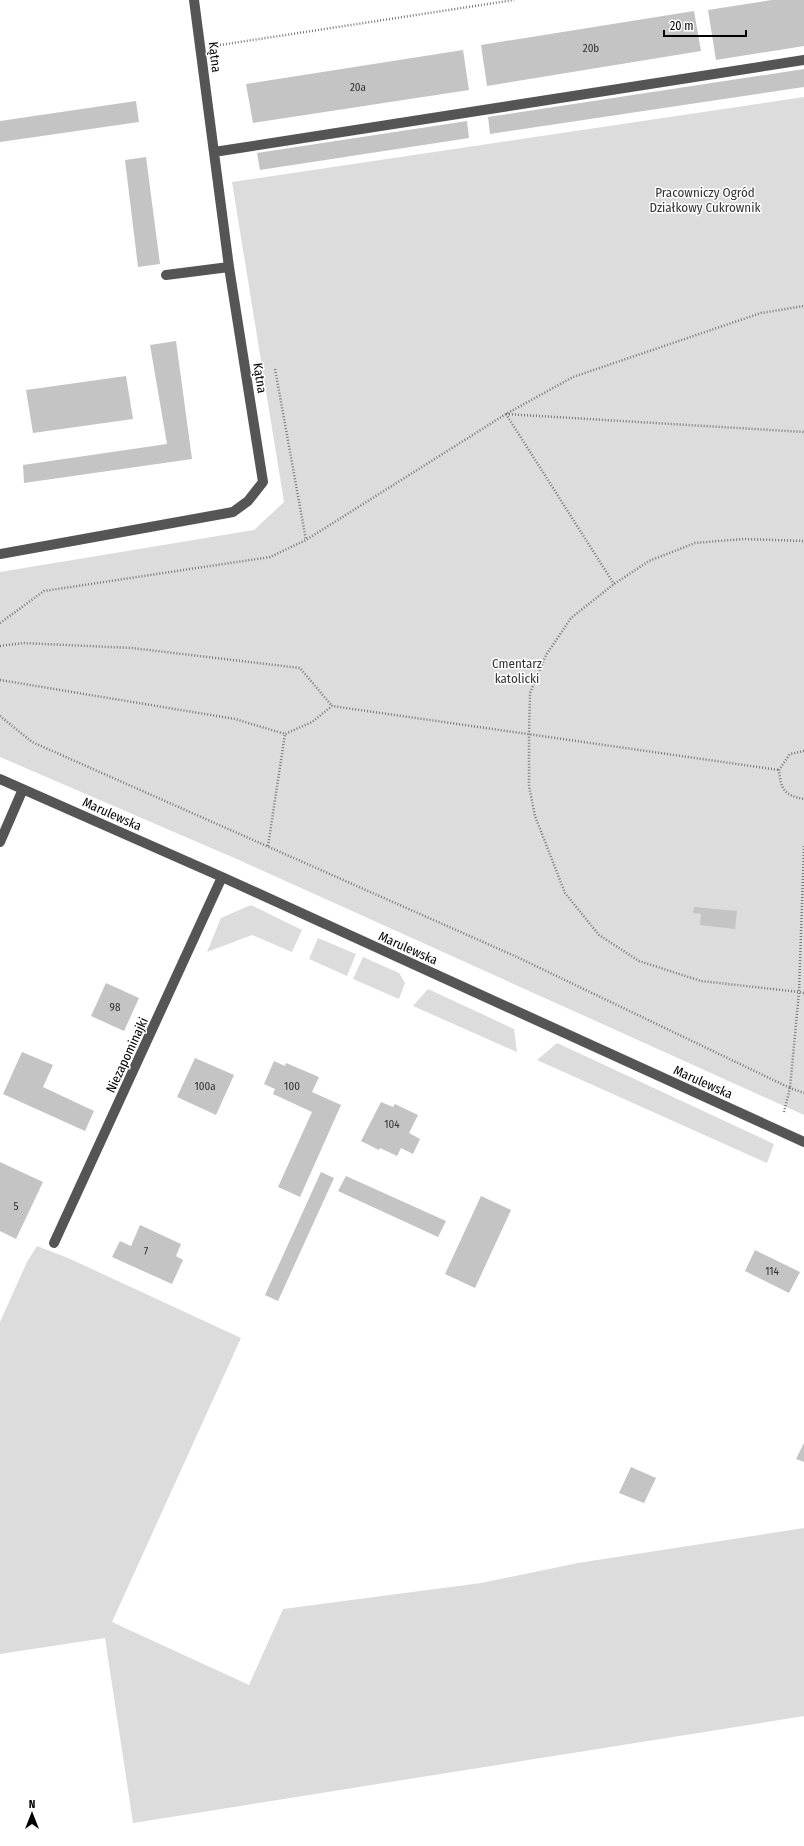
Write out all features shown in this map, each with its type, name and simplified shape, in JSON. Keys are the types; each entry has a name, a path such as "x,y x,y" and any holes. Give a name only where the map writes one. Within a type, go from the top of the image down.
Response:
{"street":[{"name":"Kątna","path":"0,554 233,512 248,501 264,482 229,266 194,0"},
{"path":"214,152 804,60"},
{"path":"166,275 229,266"},
{"name":"Marulewska","path":"0,779 804,1142"},
{"path":"0,842 23,789"},
{"name":"Niezapominajki","path":"54,1243 222,878"}],"path":[{"path":"201,48 514,0"},
{"path":"0,623 44,591 270,557 306,540 506,414 581,374 761,313 804,306"},
{"path":"275,369 306,540"},
{"path":"506,414 804,432"},
{"path":"506,414 614,584"},
{"path":"804,541 744,539 695,543 649,561 614,584 571,618 546,655 530,693 529,735 529,786 535,816 564,894 599,935 639,961 702,981 804,993"},
{"path":"0,646 23,643 132,648 300,668 332,706 779,770"},
{"path":"0,680 235,719 285,734 312,722 332,706"},
{"path":"0,716 32,742 517,957 804,1094"},
{"path":"268,846 285,734"},
{"path":"804,751 790,754 779,770 780,786 791,796 804,799"},
{"path":"778,1130 790,1088 798,992 804,846"}],"green space":[{"name":"Cmentarz katolicki","path":"804,97 804,1115 239,860 0,757 0,572 254,530 284,502 232,182"},
{"path":"251,905 302,930 292,952 252,935 207,952 221,918"},
{"path":"318,938 356,954 347,976 309,959"},
{"path":"363,957 399,973 405,983 399,999 353,979"},
{"path":"428,989 514,1029 517,1052 413,1006"},
{"path":"557,1043 774,1144 767,1163 537,1060"},
{"path":"37,1246 68,1258 241,1338 112,1622 249,1685 283,1609 481,1583 578,1563 804,1528 804,1716 133,1823 105,1638 0,1654 0,1322 27,1262"}],"building":[{"path":"772,0 804,0 804,46 716,60 708,10"},
{"path":"694,11 701,51 487,86 481,45"},
{"path":"463,50 469,90 253,123 246,84"},
{"path":"804,69 804,87 490,134 488,117"},
{"path":"136,101 139,122 0,142 0,121"},
{"path":"467,121 469,138 260,170 257,153"},
{"path":"146,157 160,264 138,267 125,160"},
{"path":"176,341 192,459 24,483 23,465 167,444 150,345"},
{"path":"126,376 133,419 33,433 26,390"},
{"path":"694,907 737,911 735,929 700,925 701,914 693,913"},
{"path":"106,983 139,998 124,1031 91,1016"},
{"path":"22,1052 53,1065 43,1087 94,1111 85,1131 3,1094"},
{"path":"195,1058 234,1075 216,1115 177,1097"},
{"path":"274,1061 285,1066 286,1063 319,1077 312,1092 341,1105 300,1197 278,1187 312,1112 273,1094 275,1089 264,1084"},
{"path":"381,1102 393,1107 395,1104 418,1115 409,1133 420,1139 413,1154 401,1148 397,1156 380,1148 379,1150 361,1141"},
{"path":"0,1162 43,1182 16,1239 0,1231"},
{"path":"321,1172 334,1178 278,1301 265,1295"},
{"path":"346,1176 446,1221 438,1237 338,1191"},
{"path":"481,1196 511,1210 475,1288 445,1274"},
{"path":"140,1225 181,1244 176,1256 183,1260 172,1284 112,1257 120,1241 131,1246"},
{"path":"755,1250 800,1272 789,1293 745,1271"},
{"path":"804,1443 804,1462 796,1459"},
{"path":"631,1467 656,1478 644,1503 619,1493"}],"park label":[{"name":"Pracowniczy Ogród Działkowy Cukrownik","path":"705,200"}]}
